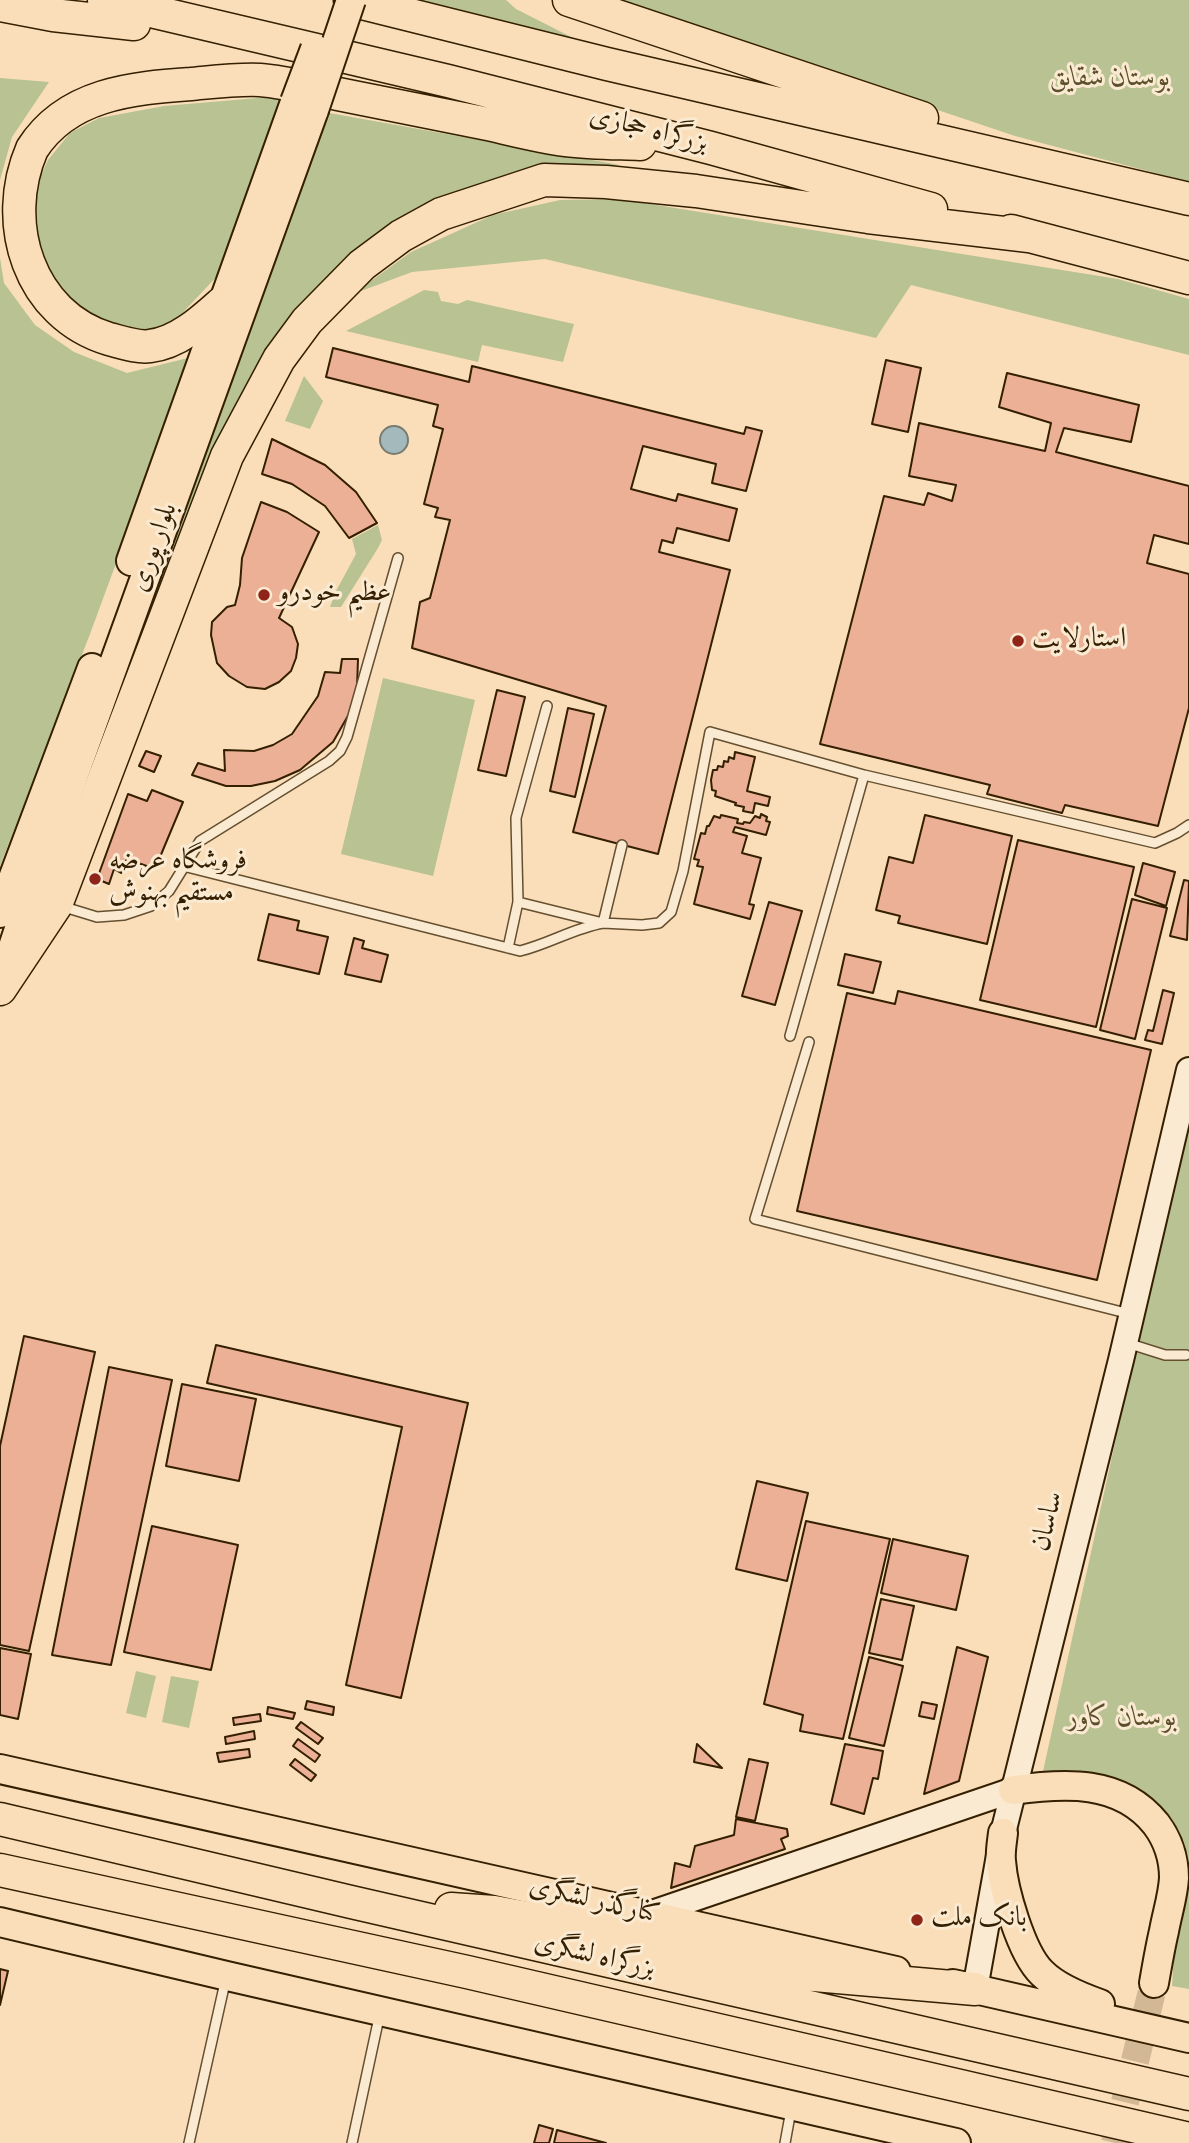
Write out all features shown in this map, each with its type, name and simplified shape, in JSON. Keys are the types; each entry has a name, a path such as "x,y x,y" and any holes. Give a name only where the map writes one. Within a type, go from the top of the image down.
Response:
{"highway":[{"name":"بزرگراه حجازی","path":"104,0 448,81 711,148 1189,278"},
{"name":"بزرگراه حجازی","path":"351,0 607,64 1189,199"},
{"path":"569,0 916,116 1058,168"},
{"path":"0,5 53,15 257,37"},
{"path":"222,303 201,322 172,339 150,346 94,334 71,323 53,308 35,288 24,269 14,231 15,188 31,150 43,133 57,121 95,98 119,92 174,85 260,80 565,140 711,148"},
{"path":"0,988 56,905 227,456 279,359 307,321 362,265 401,236 441,214 544,180 606,182 696,191 868,217 1029,236"},
{"name":"بزرگراه لشگری","path":"0,1819 1189,2094"},
{"name":"بزرگراه لشگری","path":"0,1870 467,1972 1189,2139"},
{"path":"351,1902 494,1912 780,1972 975,1989"}],"main road":[{"path":"304,106 333,0"},
{"path":"304,106 351,0"},
{"name":"بلوار پوری","path":"0,913 104,637 222,303 304,106"},
{"name":"بلوار پوری","path":"0,988 304,106"},
{"name":"کنارگذر لشگری","path":"0,1769 1189,2038"},
{"path":"1013,1790 1078,1785 1103,1790 1135,1804 1161,1831 1170,1848 1174,1881 1154,1983"},
{"path":"1003,1833 1000,1859 1006,1893 1026,1948 1041,1973 1077,1997 1142,2018 1151,2029"},
{"path":"0,1922 956,2143"}],"street":[{"name":"ساسان","path":"975,1989 1013,1790 1132,1314 1189,1071"},
{"path":"646,1915 1013,1790"}],"lane":[{"path":"56,905 97,917 124,915 151,906 169,891 200,841 329,761 340,751 347,737 398,558"},
{"path":"508,948 518,902 516,818 547,706"},
{"path":"518,902 603,923 659,923 671,912 683,871 710,732 864,775 1155,843 1189,825"},
{"path":"790,1036 864,775"},
{"path":"603,923 622,845"},
{"path":"183,866 520,951 545,945 587,926 603,923"},
{"path":"809,1042 755,1219 1132,1314"},
{"path":"1125,1342 1165,1355 1186,1355"},
{"path":"189,2143 227,1976"},
{"path":"352,2143 380,2012"},
{"path":"785,2143 792,2106"}],"green space":[{"path":"398,0 506,0 516,9 589,46"},
{"name":"بوستان شقایق","path":"611,0 1189,0 1189,182 1015,136"},
{"path":"0,78 49,82 12,137 0,180"},
{"path":"281,96 221,272 173,323 147,331 109,327 72,312 33,255 31,197 48,160 70,133 99,118 164,106"},
{"path":"318,111 620,165 531,174 369,245 311,294 267,348 219,447 69,840 52,858"},
{"path":"619,199 1118,279 1189,299 1189,355 911,285 876,338 545,259 412,272 353,294 411,252 493,215 560,200"},
{"path":"0,258 4,283 35,325 74,352 127,373 192,357 90,634 0,866"},
{"path":"424,290 438,292 441,301 458,304 467,300 574,324 563,362 482,345 478,362 346,331"},
{"path":"304,376 323,401 310,429 285,421"},
{"path":"378,525 382,540 378,548 341,607 330,607 356,554 352,539"},
{"path":"383,678 475,700 433,876 341,854"},
{"name":"بوستان کاور","path":"1189,1105 1189,1989 1172,1986 1178,1891 1162,1820 1042,1776"},
{"path":"136,1671 156,1676 146,1718 126,1713"},
{"path":"171,1676 199,1681 189,1728 162,1722"}],"shaded area":[{"path":"394,426 404,430 408,440 404,450 394,454 384,450 380,440 384,430"}],"building":[{"path":"333,348 469,382 472,366 744,434 746,427 762,431 746,491 712,483 716,464 643,446 631,489 676,501 678,494 737,509 729,541 677,528 673,543 662,540 659,552 730,570 658,854 573,832 606,706 412,648 420,602 430,598 450,520 435,517 438,508 424,504 443,429 433,426 438,405 326,377"},
{"path":"886,360 921,368 908,432 872,424"},
{"name":"استارلایت","path":"1007,373 1139,405 1131,442 1064,428 1056,452 1189,486 1189,544 1154,535 1147,563 1189,574 1189,708 1158,826 1065,805 1062,813 987,794 990,785 820,744 884,496 924,505 928,493 952,501 956,485 909,476 919,423 1045,451 1051,423 999,407"},
{"path":"272,439 325,465 356,492 377,523 349,538 325,506 292,484 262,474"},
{"name":"عظیم خودرو","path":"261,502 287,512 319,532 279,618 292,627 298,644 296,658 291,671 279,682 265,689 247,687 229,676 217,663 211,635 212,622 227,607 235,605 242,558"},
{"path":"342,659 358,659 353,707 333,742 300,770 275,781 251,786 226,786 192,775 198,763 225,771 224,750 254,751 273,745 292,734 318,696 325,672 340,673"},
{"path":"497,690 525,697 506,776 478,770"},
{"path":"568,708 594,714 575,797 550,791"},
{"path":"146,751 161,756 154,772 139,766"},
{"path":"735,752 755,757 747,791 770,797 768,806 755,803 753,813 743,811 744,807 715,796 716,791 712,790 713,770 717,770 718,766 723,767 724,761 728,762 729,757 734,759"},
{"path":"152,790 183,802 155,869 127,859 121,873 114,869 109,884 97,879 128,794 147,801"},
{"path":"761,814 770,822 766,835 735,827 733,832 747,836 742,853 761,858 749,904 754,905 750,919 694,904 703,867 697,866 699,860 694,859 701,833 705,834 714,816 738,819 737,823 743,824 750,823 755,816 760,818"},
{"path":"925,815 1012,836 987,944 898,923 900,916 876,910 889,857 913,863"},
{"path":"1018,840 1134,867 1096,1027 980,1000"},
{"path":"1143,863 1175,872 1166,906 1135,895"},
{"path":"1184,880 1189,881 1187,940 1170,936"},
{"path":"1132,899 1167,908 1135,1039 1100,1030"},
{"path":"769,902 802,911 775,1005 742,996"},
{"path":"269,914 299,921 297,930 328,937 319,974 258,960"},
{"path":"354,938 364,941 362,948 388,955 381,982 345,974"},
{"path":"845,954 881,962 873,993 838,985"},
{"path":"1163,990 1174,993 1162,1044 1145,1040 1148,1030 1153,1031"},
{"path":"898,991 1151,1050 1097,1280 797,1211 847,993 895,1004"},
{"path":"24,1336 95,1352 29,1651 0,1645 0,1446"},
{"path":"216,1345 468,1403 401,1698 346,1685 402,1427 207,1383"},
{"path":"109,1367 172,1380 111,1665 52,1655"},
{"path":"182,1384 256,1399 239,1481 166,1466"},
{"path":"757,1481 808,1493 787,1581 736,1569"},
{"path":"806,1521 890,1539 843,1739 800,1731 803,1715 764,1704"},
{"path":"152,1526 238,1545 211,1670 124,1652"},
{"path":"893,1539 968,1556 956,1610 881,1593"},
{"path":"881,1599 914,1606 902,1660 869,1653"},
{"path":"957,1647 988,1657 959,1781 924,1794"},
{"path":"0,1648 31,1654 18,1719 0,1715"},
{"path":"869,1657 903,1666 884,1746 849,1738"},
{"path":"307,1701 334,1707 333,1715 305,1709"},
{"path":"922,1702 937,1705 934,1719 919,1716"},
{"path":"268,1707 295,1713 293,1719 267,1714"},
{"path":"260,1714 261,1721 234,1725 233,1718"},
{"path":"301,1722 323,1738 318,1744 296,1728"},
{"path":"254,1731 255,1739 226,1744 225,1737"},
{"path":"298,1739 320,1755 315,1762 293,1746"},
{"path":"697,1744 722,1768 694,1762"},
{"path":"845,1744 883,1751 878,1779 873,1778 864,1814 831,1804"},
{"path":"249,1749 250,1757 219,1762 217,1753"},
{"path":"295,1759 316,1775 311,1781 290,1765"},
{"path":"749,1759 768,1763 755,1821 736,1817"},
{"path":"736,1819 787,1829 788,1836 781,1839 785,1849 671,1888 675,1863 690,1867 695,1846 734,1835"},
{"path":"0,1969 8,1971 0,2005"},
{"path":"539,2125 553,2129 549,2143 534,2143"},
{"path":"557,2130 606,2143 554,2143"}],"tunnel":[{"path":"1115,2143 1154,1983"}],"place":[{"name":"عظیم خودرو","path":"264,595"},
{"name":"استارلایت","path":"1018,641"},
{"name":"فروشگاه عرضه مستقیم بهنوش","path":"95,879"},
{"name":"بانک ملت","path":"917,1920"}]}
